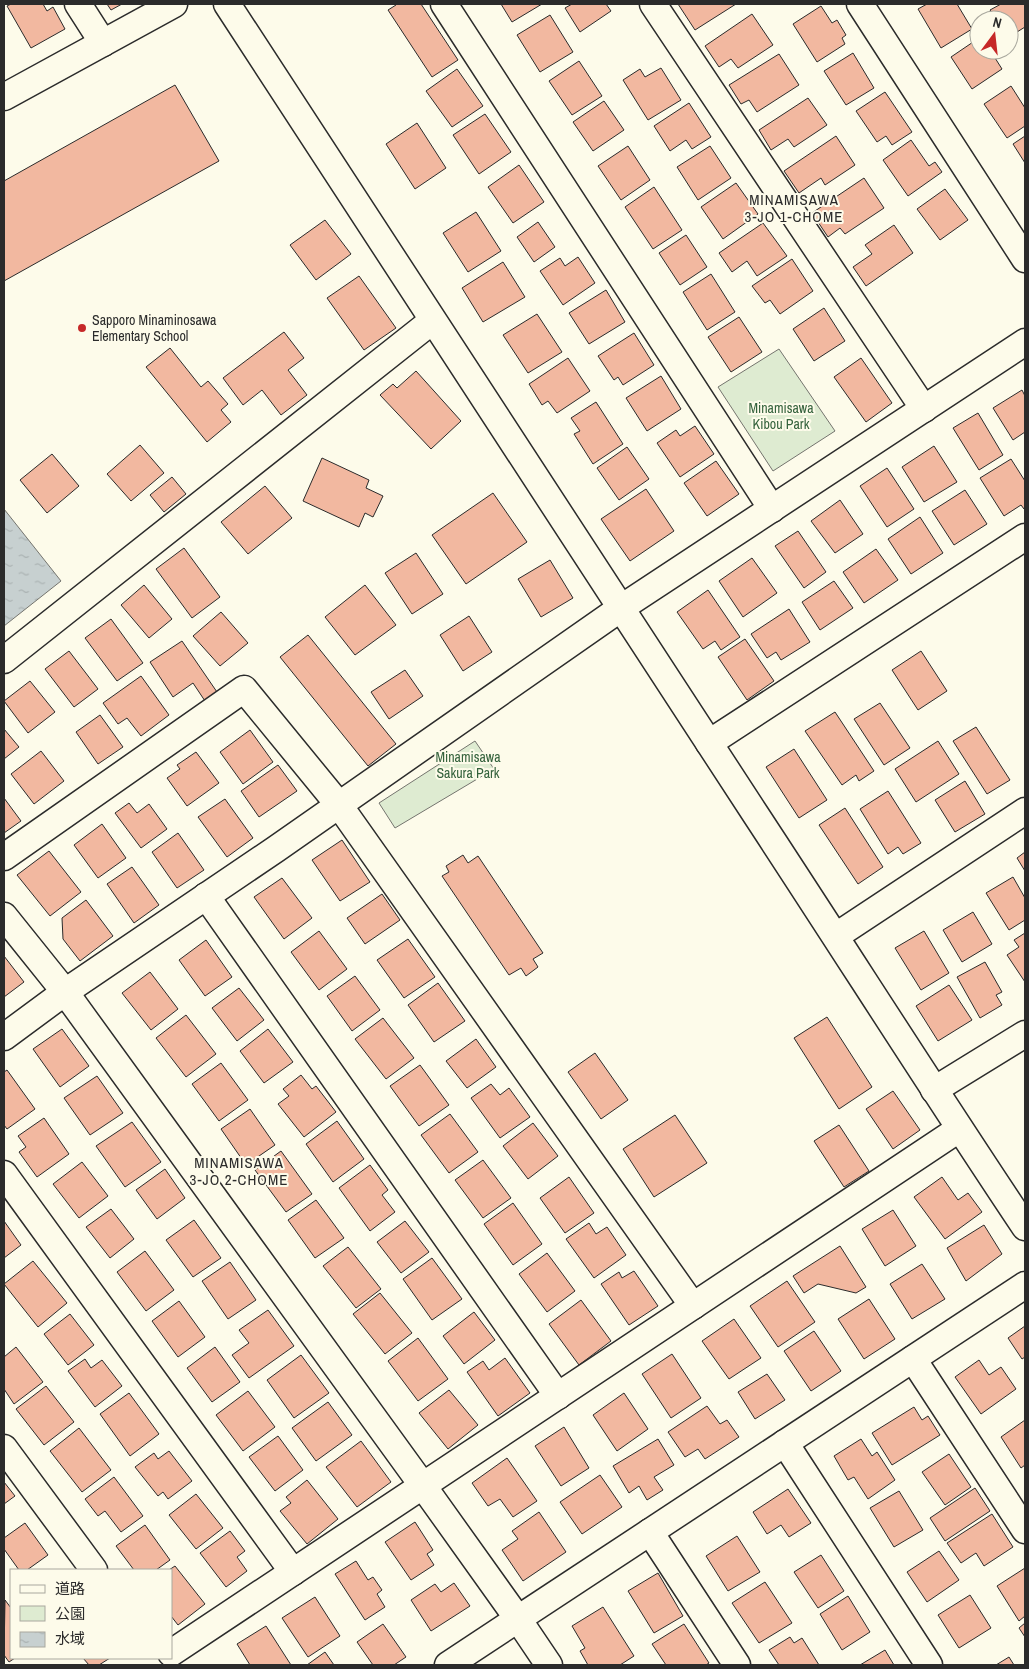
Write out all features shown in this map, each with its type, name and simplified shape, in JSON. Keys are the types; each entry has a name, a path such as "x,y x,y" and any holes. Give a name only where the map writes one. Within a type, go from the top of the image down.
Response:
{"street":[{"path":"78,4 103,43"},
{"path":"4,97 174,4"},
{"path":"227,4 432,321 836,936 959,1129 1025,1227"},
{"path":"444,4 772,509"},
{"path":"653,4 924,409"},
{"path":"860,4 1025,259"},
{"path":"4,660 432,321"},
{"path":"4,1037 65,992 339,805 621,608 1025,342"},
{"path":"709,743 1022,545"},
{"path":"4,857 244,689 339,805 692,1306"},
{"path":"836,936 1025,811"},
{"path":"206,896 558,1396"},
{"path":"4,916 65,992 423,1486 549,1665"},
{"path":"934,1090 1025,1034"},
{"path":"172,1652 959,1129"},
{"path":"4,1174 293,1572"},
{"path":"448,1665 1025,1285"},
{"path":"913,1359 1025,1530"},
{"path":"785,1443 929,1665"},
{"path":"4,1448 93,1569"},
{"path":"650,1532 737,1665"}],"green space":[{"name":"Minamisawa Kibou Park","path":"779,349 835,431 773,471 718,387"},
{"name":"Minamisawa Sakura Park","path":"475,741 494,769 395,828 379,803"}],"water":[{"path":"4,509 61,581 4,626"}],"building":[{"path":"11,4 43,4 47,11 53,7 65,29 31,48 7,6"},
{"path":"107,4 122,4 111,10"},
{"path":"395,4 421,4 458,60 432,77 388,10"},
{"path":"501,4 542,4 512,22"},
{"path":"572,4 606,4 611,11 580,32 565,8"},
{"path":"678,4 736,4 695,30"},
{"path":"927,4 957,4 969,24 969,31 941,48 918,9"},
{"path":"1001,4 1025,4 1025,27 1019,31 1019,10 990,10"},
{"path":"821,6 832,23 837,20 846,35 842,38 845,44 817,62 793,24"},
{"path":"752,14 773,45 738,68 731,59 719,67 705,46"},
{"path":"550,15 573,52 540,72 517,35"},
{"path":"969,45 969,60 996,60 1002,69 972,89 951,57"},
{"path":"853,53 874,88 846,105 824,71"},
{"path":"779,54 799,85 757,112 749,100 741,104 729,85"},
{"path":"579,61 602,96 572,115 549,81"},
{"path":"661,68 681,100 648,120 623,80 640,69 645,77"},
{"path":"457,69 483,106 452,127 426,91"},
{"path":"175,85 219,161 4,281 4,181"},
{"path":"1011,86 1025,108 1025,126 1007,138 984,104"},
{"path":"885,92 912,132 892,145 886,136 877,142 856,111"},
{"path":"808,98 827,125 794,147 788,139 771,150 759,130"},
{"path":"604,101 624,130 593,151 573,122"},
{"path":"689,103 711,137 692,149 686,140 670,151 654,126"},
{"path":"485,114 511,152 479,174 453,135"},
{"path":"417,123 446,168 415,189 386,144"},
{"path":"836,136 855,165 825,185 821,178 799,193 784,171"},
{"path":"1025,136 1025,163 1013,144"},
{"path":"911,140 929,166 935,162 942,172 908,196 883,160"},
{"path":"628,146 650,180 621,200 598,166"},
{"path":"710,146 731,178 698,200 677,167"},
{"path":"519,165 544,202 513,223 488,187"},
{"path":"864,178 884,208 845,234 840,228 828,237 812,213"},
{"path":"736,183 758,214 723,239 701,207"},
{"path":"654,187 682,230 653,249 625,207"},
{"path":"945,189 968,220 940,240 917,209"},
{"path":"476,212 501,251 468,272 443,233"},
{"path":"325,220 351,254 316,280 290,245"},
{"path":"538,222 555,247 534,262 517,237"},
{"path":"763,223 787,256 757,276 747,261 732,272 719,253"},
{"path":"894,225 913,253 866,286 853,267 872,254 865,245"},
{"path":"686,235 707,267 680,285 659,253"},
{"path":"578,257 595,283 563,305 540,271 560,258 565,266"},
{"path":"792,259 813,291 780,314 770,300 765,303 752,286"},
{"path":"503,262 525,297 483,322 462,288"},
{"path":"711,274 735,312 707,330 683,292"},
{"path":"359,276 396,328 364,350 327,298"},
{"path":"606,290 625,322 589,344 569,313"},
{"path":"824,308 845,341 814,361 793,329"},
{"path":"537,314 562,352 528,373 503,335"},
{"path":"739,317 762,352 731,372 708,337"},
{"path":"284,332 304,358 288,370 307,395 281,415 262,390 243,405 223,378"},
{"path":"634,333 654,365 623,385 618,377 614,380 598,356"},
{"path":"170,348 201,387 208,381 228,404 221,410 231,422 207,442 146,367"},
{"path":"568,358 590,391 557,413 548,401 542,405 529,384"},
{"path":"861,358 892,403 866,422 834,377"},
{"path":"416,371 461,421 431,449 380,395 393,384 397,388"},
{"path":"661,376 681,409 647,431 626,398"},
{"path":"1022,390 1025,396 1025,432 1013,440 993,408"},
{"path":"596,402 623,444 593,464 574,434 580,431 571,418"},
{"path":"978,413 1003,455 979,470 953,428"},
{"path":"695,426 714,454 680,477 657,443 676,430 680,436"},
{"path":"140,445 164,473 131,501 107,474"},
{"path":"934,446 957,482 924,502 902,467"},
{"path":"627,447 649,479 619,500 597,468"},
{"path":"52,454 79,486 47,513 20,480"},
{"path":"322,458 369,480 366,488 383,496 373,517 365,513 359,527 303,501"},
{"path":"1011,459 1025,481 1025,508 1021,505 1004,516 980,478"},
{"path":"716,461 739,494 707,516 684,483"},
{"path":"887,468 914,509 887,527 860,486"},
{"path":"172,477 186,494 164,512 150,495"},
{"path":"265,486 292,518 248,554 221,522"},
{"path":"646,489 674,531 630,561 601,519"},
{"path":"965,490 987,524 954,545 932,511"},
{"path":"493,493 527,542 466,584 432,535"},
{"path":"840,500 863,534 835,553 811,521"},
{"path":"920,517 943,553 911,574 888,539"},
{"path":"798,531 826,572 804,588 775,546"},
{"path":"184,548 220,597 192,618 156,569"},
{"path":"876,549 898,580 864,603 843,572"},
{"path":"416,553 443,594 412,614 385,573"},
{"path":"752,558 777,593 743,617 719,581"},
{"path":"550,560 573,598 541,617 518,579"},
{"path":"834,581 853,608 820,630 802,602"},
{"path":"144,585 172,619 149,638 121,605"},
{"path":"365,585 396,625 355,655 325,617"},
{"path":"708,590 740,637 721,650 715,641 703,649 677,612"},
{"path":"789,609 810,642 781,660 776,652 767,658 751,634"},
{"path":"221,612 248,643 220,666 193,636"},
{"path":"469,616 492,652 463,671 440,635"},
{"path":"111,619 143,663 117,681 85,638"},
{"path":"308,635 396,744 368,766 280,657"},
{"path":"745,639 774,681 747,700 718,657"},
{"path":"182,641 217,692 205,701 193,683 173,697 150,662"},
{"path":"69,651 98,689 74,707 45,669"},
{"path":"921,651 947,691 918,710 892,670"},
{"path":"405,670 423,696 389,719 371,692"},
{"path":"141,676 169,715 141,736 127,718 118,724 103,703"},
{"path":"30,681 55,712 28,733 4,701"},
{"path":"880,703 910,748 884,765 854,719"},
{"path":"835,712 874,771 859,781 856,775 842,785 805,731"},
{"path":"100,715 123,747 98,764 76,732"},
{"path":"976,727 1010,780 987,794 953,741"},
{"path":"4,729 19,747 4,759"},
{"path":"250,730 273,762 243,784 220,752"},
{"path":"938,741 959,774 916,802 895,769"},
{"path":"794,749 827,800 799,818 766,767"},
{"path":"41,751 64,781 34,804 11,774"},
{"path":"196,752 219,783 187,806 167,778 180,769 177,765"},
{"path":"278,765 297,791 259,817 241,791"},
{"path":"965,781 985,814 955,832 935,800"},
{"path":"888,791 921,843 903,854 898,847 888,854 860,809"},
{"path":"4,798 21,821 4,833"},
{"path":"225,799 253,838 227,857 198,817"},
{"path":"129,803 137,813 149,804 167,829 141,848 115,813"},
{"path":"845,808 883,867 858,884 819,825"},
{"path":"102,824 126,858 98,878 74,845"},
{"path":"178,833 204,870 177,888 152,852"},
{"path":"342,840 370,882 340,901 312,860"},
{"path":"49,851 81,892 50,916 17,875"},
{"path":"1025,852 1025,871 1017,858"},
{"path":"463,855 468,863 478,856 543,953 533,959 538,967 526,976 521,968 509,975 442,876 449,872 446,866"},
{"path":"132,867 159,905 134,923 107,884"},
{"path":"1013,877 1025,898 1025,920 1009,930 986,893"},
{"path":"282,878 312,918 284,939 254,897"},
{"path":"382,894 400,920 365,944 347,918"},
{"path":"86,900 113,936 80,961 63,939 62,918"},
{"path":"973,912 992,944 962,962 943,930"},
{"path":"319,931 347,969 319,990 291,952"},
{"path":"924,931 949,973 921,990 895,948"},
{"path":"1025,933 1025,982 1007,955 1019,947 1014,940"},
{"path":"408,939 435,977 404,998 377,960"},
{"path":"206,940 232,977 205,996 179,960"},
{"path":"4,956 24,982 4,997"},
{"path":"985,962 1002,992 996,995 1002,1005 980,1018 957,977"},
{"path":"150,972 178,1009 151,1030 122,993"},
{"path":"355,976 380,1010 352,1031 327,996"},
{"path":"438,983 465,1021 434,1042 408,1005"},
{"path":"949,985 972,1020 938,1041 916,1006"},
{"path":"239,988 264,1020 237,1041 212,1008"},
{"path":"186,1015 216,1054 186,1077 156,1038"},
{"path":"827,1017 872,1087 839,1109 794,1038"},
{"path":"383,1018 414,1058 386,1079 355,1039"},
{"path":"62,1029 89,1066 60,1087 33,1049"},
{"path":"268,1029 293,1062 264,1083 240,1051"},
{"path":"476,1039 496,1067 467,1088 446,1061"},
{"path":"595,1053 628,1100 601,1119 568,1072"},
{"path":"221,1063 248,1100 219,1121 192,1084"},
{"path":"420,1065 449,1105 419,1126 390,1086"},
{"path":"7,1070 35,1109 7,1129 4,1125 4,1072"},
{"path":"301,1075 312,1089 316,1086 336,1112 304,1137 278,1104 289,1096 283,1089"},
{"path":"97,1076 123,1113 90,1135 64,1098"},
{"path":"491,1084 500,1095 509,1088 530,1117 500,1138 471,1098"},
{"path":"893,1091 920,1130 893,1149 866,1109"},
{"path":"250,1109 275,1145 246,1165 221,1129"},
{"path":"450,1114 478,1152 449,1173 421,1135"},
{"path":"675,1115 707,1163 654,1197 623,1149"},
{"path":"44,1118 69,1154 37,1177 19,1152 26,1147 18,1136"},
{"path":"337,1121 364,1159 333,1182 306,1144"},
{"path":"132,1122 161,1162 125,1187 96,1146"},
{"path":"533,1123 558,1156 528,1179 503,1146"},
{"path":"839,1125 869,1171 844,1187 814,1141"},
{"path":"281,1151 312,1194 286,1212 255,1170"},
{"path":"483,1160 511,1198 483,1218 455,1180"},
{"path":"82,1162 108,1196 79,1218 53,1184"},
{"path":"370,1165 388,1190 382,1195 395,1212 370,1231 339,1188"},
{"path":"165,1169 185,1198 157,1219 136,1190"},
{"path":"569,1177 594,1213 565,1233 540,1198"},
{"path":"942,1177 958,1200 968,1193 982,1212 945,1239 914,1197"},
{"path":"316,1200 344,1238 315,1258 288,1220"},
{"path":"513,1203 542,1244 513,1265 484,1224"},
{"path":"111,1209 134,1239 110,1258 86,1227"},
{"path":"893,1210 916,1246 885,1266 862,1229"},
{"path":"194,1220 221,1258 193,1277 166,1240"},
{"path":"4,1221 21,1245 4,1258"},
{"path":"405,1221 429,1252 401,1273 377,1242"},
{"path":"589,1223 596,1234 607,1227 626,1255 594,1278 566,1239"},
{"path":"984,1225 1002,1254 966,1281 947,1248"},
{"path":"840,1246 866,1287 856,1293 818,1284 804,1293 793,1276"},
{"path":"348,1247 381,1289 356,1308 323,1266"},
{"path":"145,1251 174,1290 146,1311 117,1272"},
{"path":"547,1253 575,1291 547,1312 519,1274"},
{"path":"432,1258 462,1299 432,1320 403,1279"},
{"path":"33,1261 67,1303 38,1327 4,1284"},
{"path":"230,1262 256,1300 228,1319 202,1281"},
{"path":"922,1264 945,1299 912,1319 890,1284"},
{"path":"634,1271 658,1306 629,1325 601,1284 619,1272 622,1278"},
{"path":"787,1281 815,1322 778,1347 750,1306"},
{"path":"380,1293 412,1333 385,1354 353,1314"},
{"path":"869,1299 895,1339 864,1359 838,1319"},
{"path":"581,1300 611,1341 579,1365 549,1324"},
{"path":"179,1301 205,1337 178,1357 152,1321"},
{"path":"268,1310 294,1346 249,1378 232,1355 249,1343 239,1330"},
{"path":"474,1312 495,1340 464,1364 443,1336"},
{"path":"70,1314 94,1345 68,1365 44,1334"},
{"path":"734,1319 761,1358 729,1379 702,1341"},
{"path":"1025,1326 1025,1357 1022,1359 1008,1338"},
{"path":"814,1331 841,1371 811,1391 784,1351"},
{"path":"418,1338 448,1379 418,1401 388,1361"},
{"path":"16,1347 43,1382 14,1404 4,1389 4,1357"},
{"path":"215,1347 240,1382 212,1402 187,1368"},
{"path":"672,1354 701,1398 671,1418 642,1374"},
{"path":"301,1355 329,1393 294,1418 267,1380"},
{"path":"505,1358 530,1393 498,1416 467,1372 483,1361 489,1370"},
{"path":"85,1359 91,1368 102,1360 122,1386 95,1407 68,1371"},
{"path":"979,1360 989,1375 1001,1367 1016,1389 981,1414 955,1377"},
{"path":"767,1374 785,1400 755,1419 738,1392"},
{"path":"46,1386 74,1422 44,1445 16,1409"},
{"path":"449,1390 478,1425 448,1449 419,1413"},
{"path":"248,1391 275,1427 243,1451 216,1415"},
{"path":"129,1393 159,1434 130,1456 100,1414"},
{"path":"624,1393 648,1429 617,1451 593,1415"},
{"path":"328,1402 352,1435 316,1461 292,1428"},
{"path":"707,1406 720,1424 727,1420 739,1437 705,1459 698,1449 685,1457 668,1432"},
{"path":"914,1407 922,1420 928,1416 940,1435 892,1465 872,1433"},
{"path":"1025,1420 1025,1465 1021,1468 1001,1437"},
{"path":"564,1427 589,1468 561,1486 535,1446"},
{"path":"79,1428 111,1470 82,1492 50,1451"},
{"path":"278,1436 303,1470 275,1491 249,1457"},
{"path":"658,1439 674,1465 654,1477 663,1490 647,1500 639,1486 629,1493 613,1466"},
{"path":"861,1439 872,1456 877,1452 895,1480 868,1499 854,1477 848,1480 834,1456"},
{"path":"361,1441 391,1482 357,1507 326,1467"},
{"path":"169,1451 192,1481 168,1499 163,1492 158,1496 135,1467 154,1453 158,1459"},
{"path":"949,1454 971,1487 945,1505 922,1472"},
{"path":"507,1458 537,1501 513,1517 500,1499 488,1506 472,1483"},
{"path":"600,1475 622,1507 582,1534 560,1502"},
{"path":"114,1477 143,1516 121,1532 105,1511 98,1516 85,1499"},
{"path":"307,1480 338,1519 307,1544 280,1511 291,1503 286,1497"},
{"path":"4,1482 15,1496 4,1504"},
{"path":"975,1488 990,1511 945,1541 930,1518"},
{"path":"788,1489 811,1523 789,1537 781,1525 767,1534 753,1512"},
{"path":"899,1491 923,1530 894,1547 870,1508"},
{"path":"196,1494 223,1528 196,1549 169,1515"},
{"path":"539,1512 566,1552 523,1581 502,1550 518,1539 512,1531"},
{"path":"992,1514 1013,1547 984,1566 976,1553 961,1563 947,1543"},
{"path":"415,1522 433,1550 427,1554 434,1565 411,1580 385,1542"},
{"path":"25,1523 48,1555 28,1569 18,1569 4,1549 4,1538"},
{"path":"145,1525 170,1560 157,1569 133,1569 116,1546"},
{"path":"230,1531 245,1551 237,1557 247,1571 226,1587 200,1553"},
{"path":"737,1536 760,1572 728,1591 706,1556"},
{"path":"939,1551 959,1580 927,1602 907,1572"},
{"path":"821,1555 844,1591 818,1608 794,1572"},
{"path":"356,1561 368,1580 373,1577 382,1590 377,1594 385,1607 365,1620 335,1574"},
{"path":"175,1566 205,1604 178,1625 172,1617 170,1569"},
{"path":"1025,1568 1025,1616 1019,1621 997,1586"},
{"path":"658,1573 683,1616 654,1633 628,1591"},
{"path":"765,1582 792,1623 759,1643 732,1603"},
{"path":"454,1583 470,1606 431,1631 411,1600 435,1584 441,1592"},
{"path":"970,1595 991,1628 959,1648 938,1615"},
{"path":"848,1596 870,1632 842,1650 820,1614"},
{"path":"315,1597 340,1636 308,1657 282,1618"},
{"path":"5,1600 10,1607 10,1659 14,1659 9,1662 4,1655"},
{"path":"603,1607 634,1656 620,1665 588,1665 580,1651 585,1648 572,1626"},
{"path":"1025,1623 1025,1637 1019,1628"},
{"path":"383,1624 406,1657 394,1665 373,1665 357,1642"},
{"path":"684,1624 709,1663 706,1665 666,1665 652,1644"},
{"path":"266,1626 291,1665 250,1665 237,1644"},
{"path":"790,1637 794,1643 802,1638 819,1665 779,1665 769,1650"},
{"path":"885,1650 894,1665 860,1665"},
{"path":"325,1652 334,1665 307,1665"},
{"path":"1009,1657 1014,1665 996,1665"},
{"path":"84,1659 108,1659 99,1665 89,1665"}],"place":[{"name":"Sapporo Minaminosawa Elementary School","path":"82,328"}],"district":[{"name":"MINAMISAWA 3-JO 1-CHOME","path":"794,208"},
{"name":"MINAMISAWA 3-JO 2-CHOME","path":"239,1172"}]}
